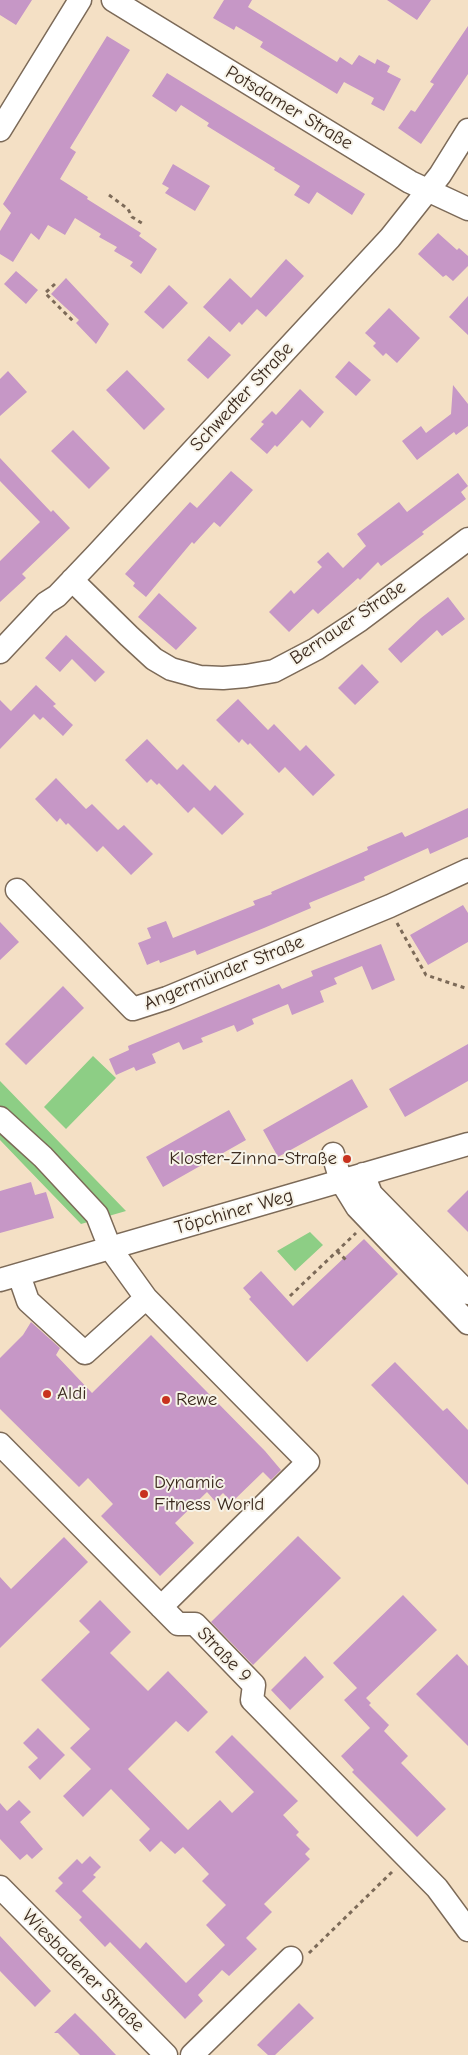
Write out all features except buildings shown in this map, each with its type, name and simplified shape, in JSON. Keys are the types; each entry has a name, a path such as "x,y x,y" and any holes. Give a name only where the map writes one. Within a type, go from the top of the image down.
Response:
{"street":[{"path":"0,130 80,0"},
{"name":"Potsdamer Straße","path":"113,0 403,177 468,209"},
{"name":"Schwedter Straße","path":"0,652 46,603 72,580 390,238 428,190 468,130"},
{"name":"Bernauer Straße","path":"72,580 129,636 154,658 171,669 200,677 246,676 274,671 316,649 360,620 468,539"},
{"name":"Angermünder Straße","path":"17,890 133,1009 167,998 390,906 468,870"},
{"path":"0,1118 43,1157 97,1216 110,1248 146,1298 308,1462 161,1607"},
{"name":"Töpchiner Weg","path":"9,1278 468,1144"},
{"path":"332,1154 341,1181 357,1207 468,1322"},
{"path":"363,1174 372,1194 468,1293"},
{"path":"9,1278 28,1301 85,1353 146,1298"},
{"name":"Straße 9","path":"0,1444 178,1624 195,1624 254,1684 252,1700 437,1888 468,1930"},
{"name":"Wiesbadener Straße","path":"0,1887 166,2055"},
{"path":"192,2055 285,1963"}],"path":[{"path":"109,195 145,225"},
{"path":"55,284 45,294 74,322"},
{"path":"393,916 426,975 468,989"},
{"path":"290,1296 370,1220"},
{"path":"337,1251 346,1260"},
{"path":"285,1963 290,1971 407,1858"}],"green space":[{"path":"93,1056 116,1078 66,1129 44,1107"},
{"path":"0,1081 126,1211 81,1224 0,1140"},
{"path":"310,1232 323,1245 295,1271 277,1251"}],"place":[{"name":"Kloster-Zinna-Straße","path":"347,1159"},
{"name":"Aldi","path":"47,1394"},
{"name":"Rewe","path":"166,1400"},
{"name":"Dynamic Fitness World","path":"144,1494"}]}
